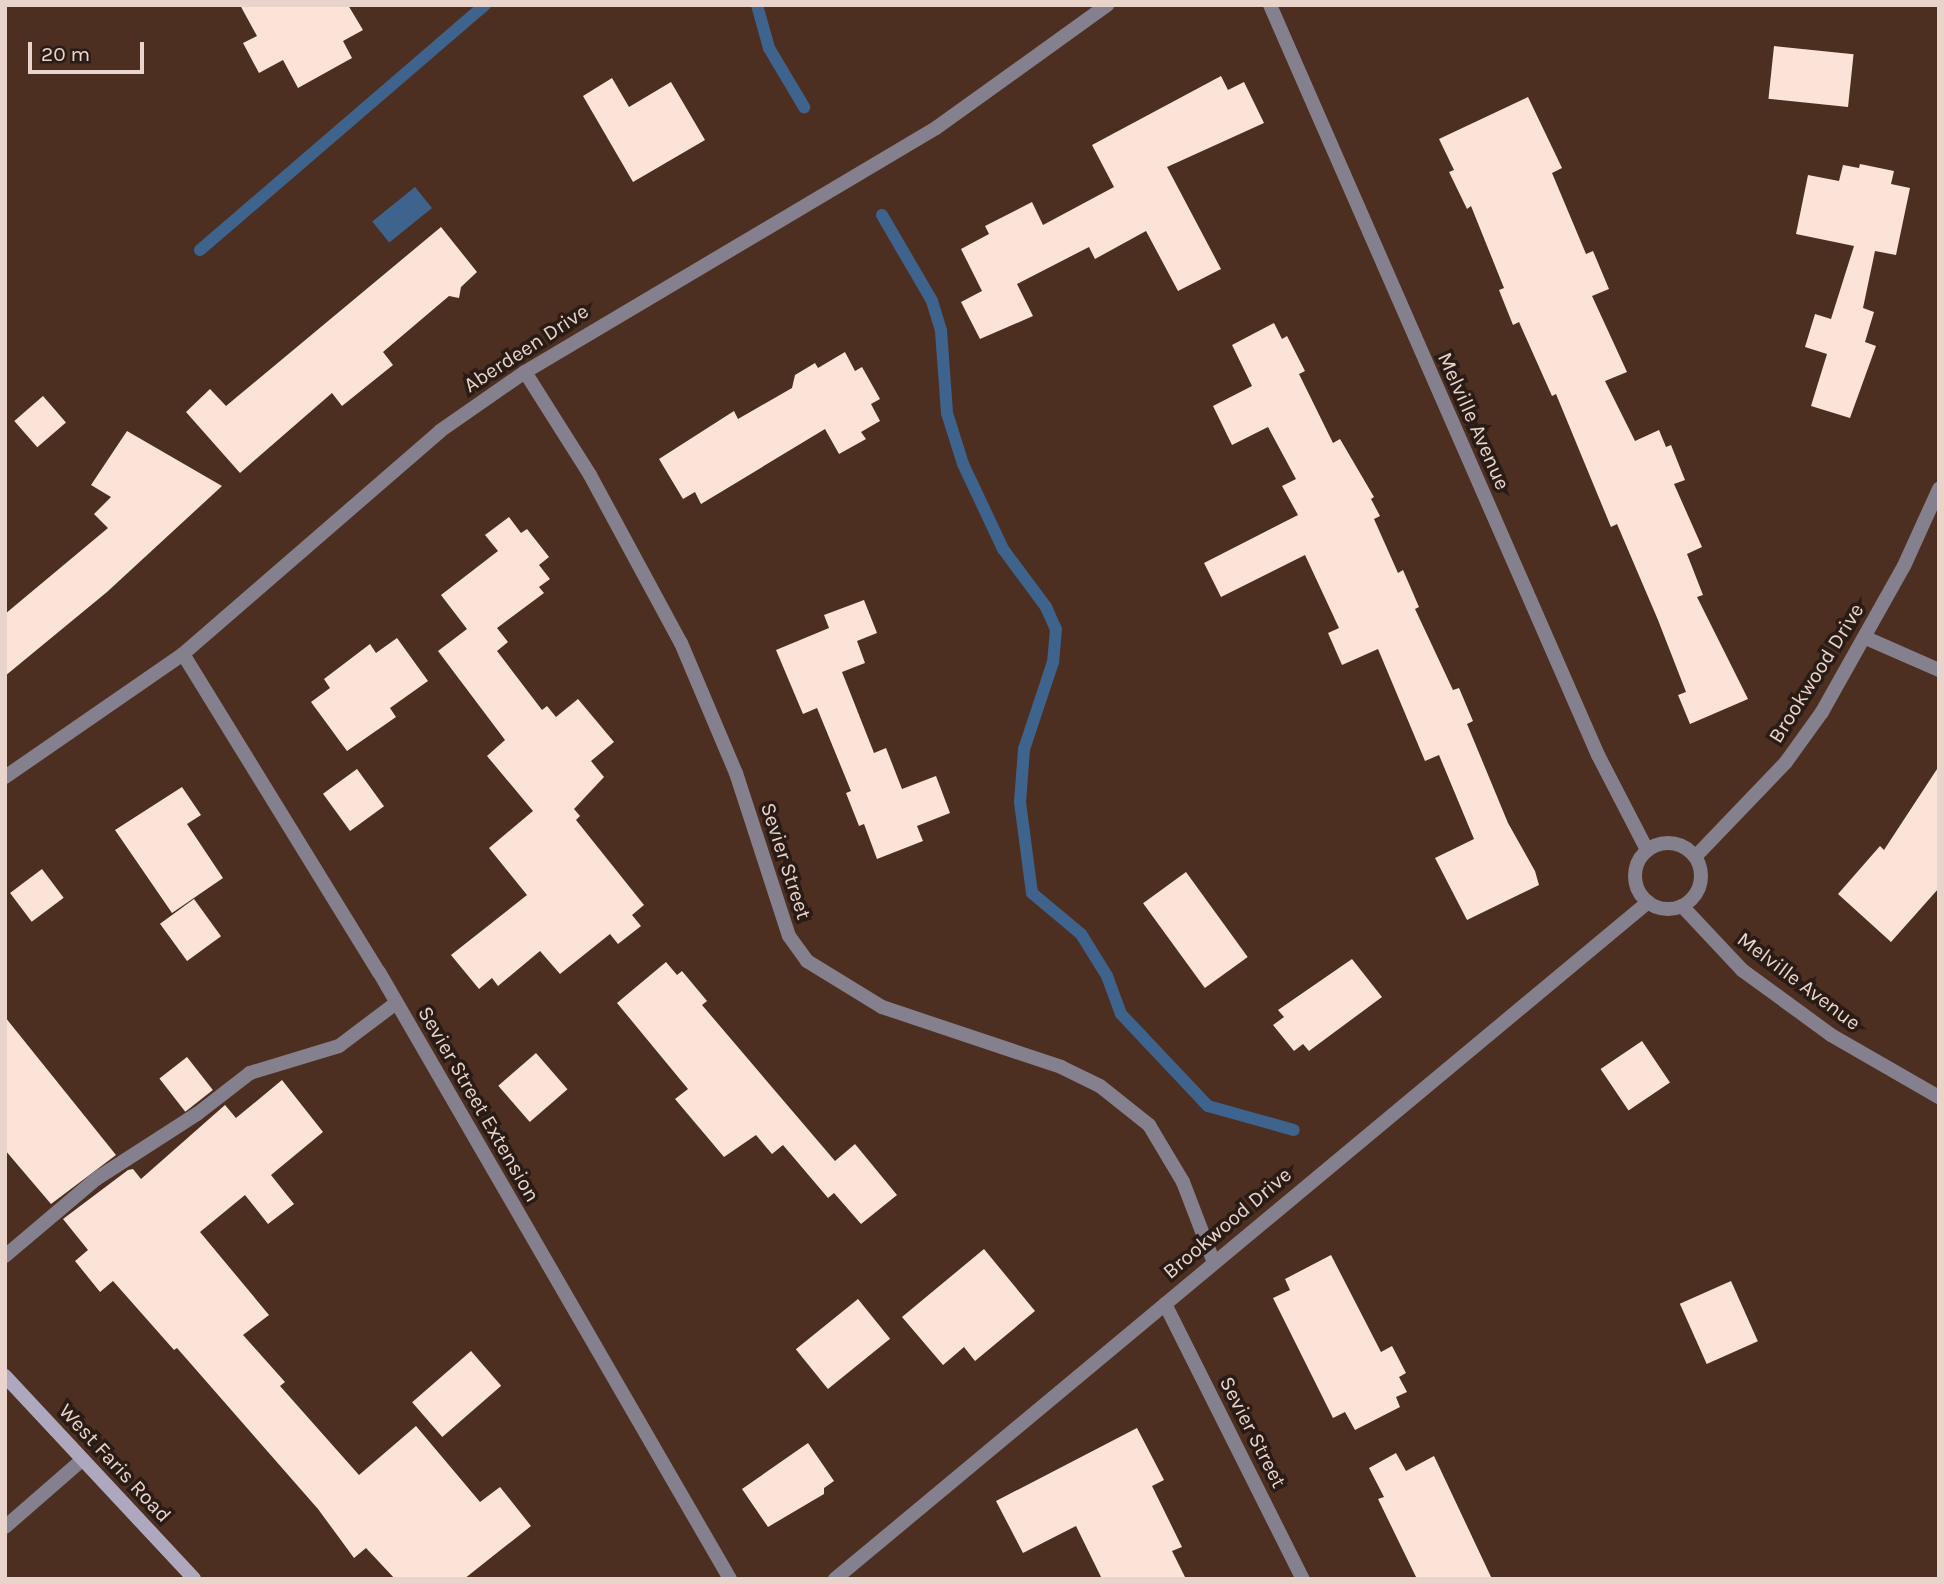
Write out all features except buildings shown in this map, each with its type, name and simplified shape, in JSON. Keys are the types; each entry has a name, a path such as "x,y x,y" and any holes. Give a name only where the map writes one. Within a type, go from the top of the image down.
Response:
{"main road":[{"name":"West Faris Road","path":"5,1376 194,1579"}],"street":[{"name":"Aberdeen Drive","path":"5,777 183,654 440,431 525,372 936,128 1107,5"},
{"name":"Melville Avenue","path":"1270,5 1598,755 1647,850"},
{"name":"Sevier Street","path":"525,372 590,475 681,643 736,774 789,936 807,961 882,1007 1061,1067 1100,1086 1149,1125 1183,1182 1213,1260"},
{"name":"Brookwood Drive","path":"1696,856 1786,762 1866,638 1939,489"},
{"path":"1866,638 1939,670"},
{"name":"Sevier Street Extension","path":"183,654 396,1003 730,1579"},
{"path":"1672,843 1696,856 1700,867 1698,890 1682,906 1668,909 1648,902 1635,874 1647,850 1672,843"},
{"name":"Brookwood Drive","path":"835,1579 1165,1304 1213,1260 1648,902"},
{"name":"Melville Avenue","path":"1682,906 1753,978 1831,1035 1939,1097"},
{"path":"5,1256 96,1179 197,1114 250,1073 339,1046 396,1003"},
{"name":"Sevier Street","path":"1165,1304 1303,1579"},
{"path":"5,1527 82,1460"}],"water":[{"path":"415,187 432,208 389,243 372,222"}],"waterway":[{"path":"200,250 485,5"},
{"path":"757,5 769,48 804,107"},
{"path":"882,215 932,301 941,331 947,413 963,464 1003,549 1046,607 1056,629 1053,662 1024,749 1020,802 1032,893 1081,934 1107,976 1121,1014 1208,1106 1294,1130"}]}
